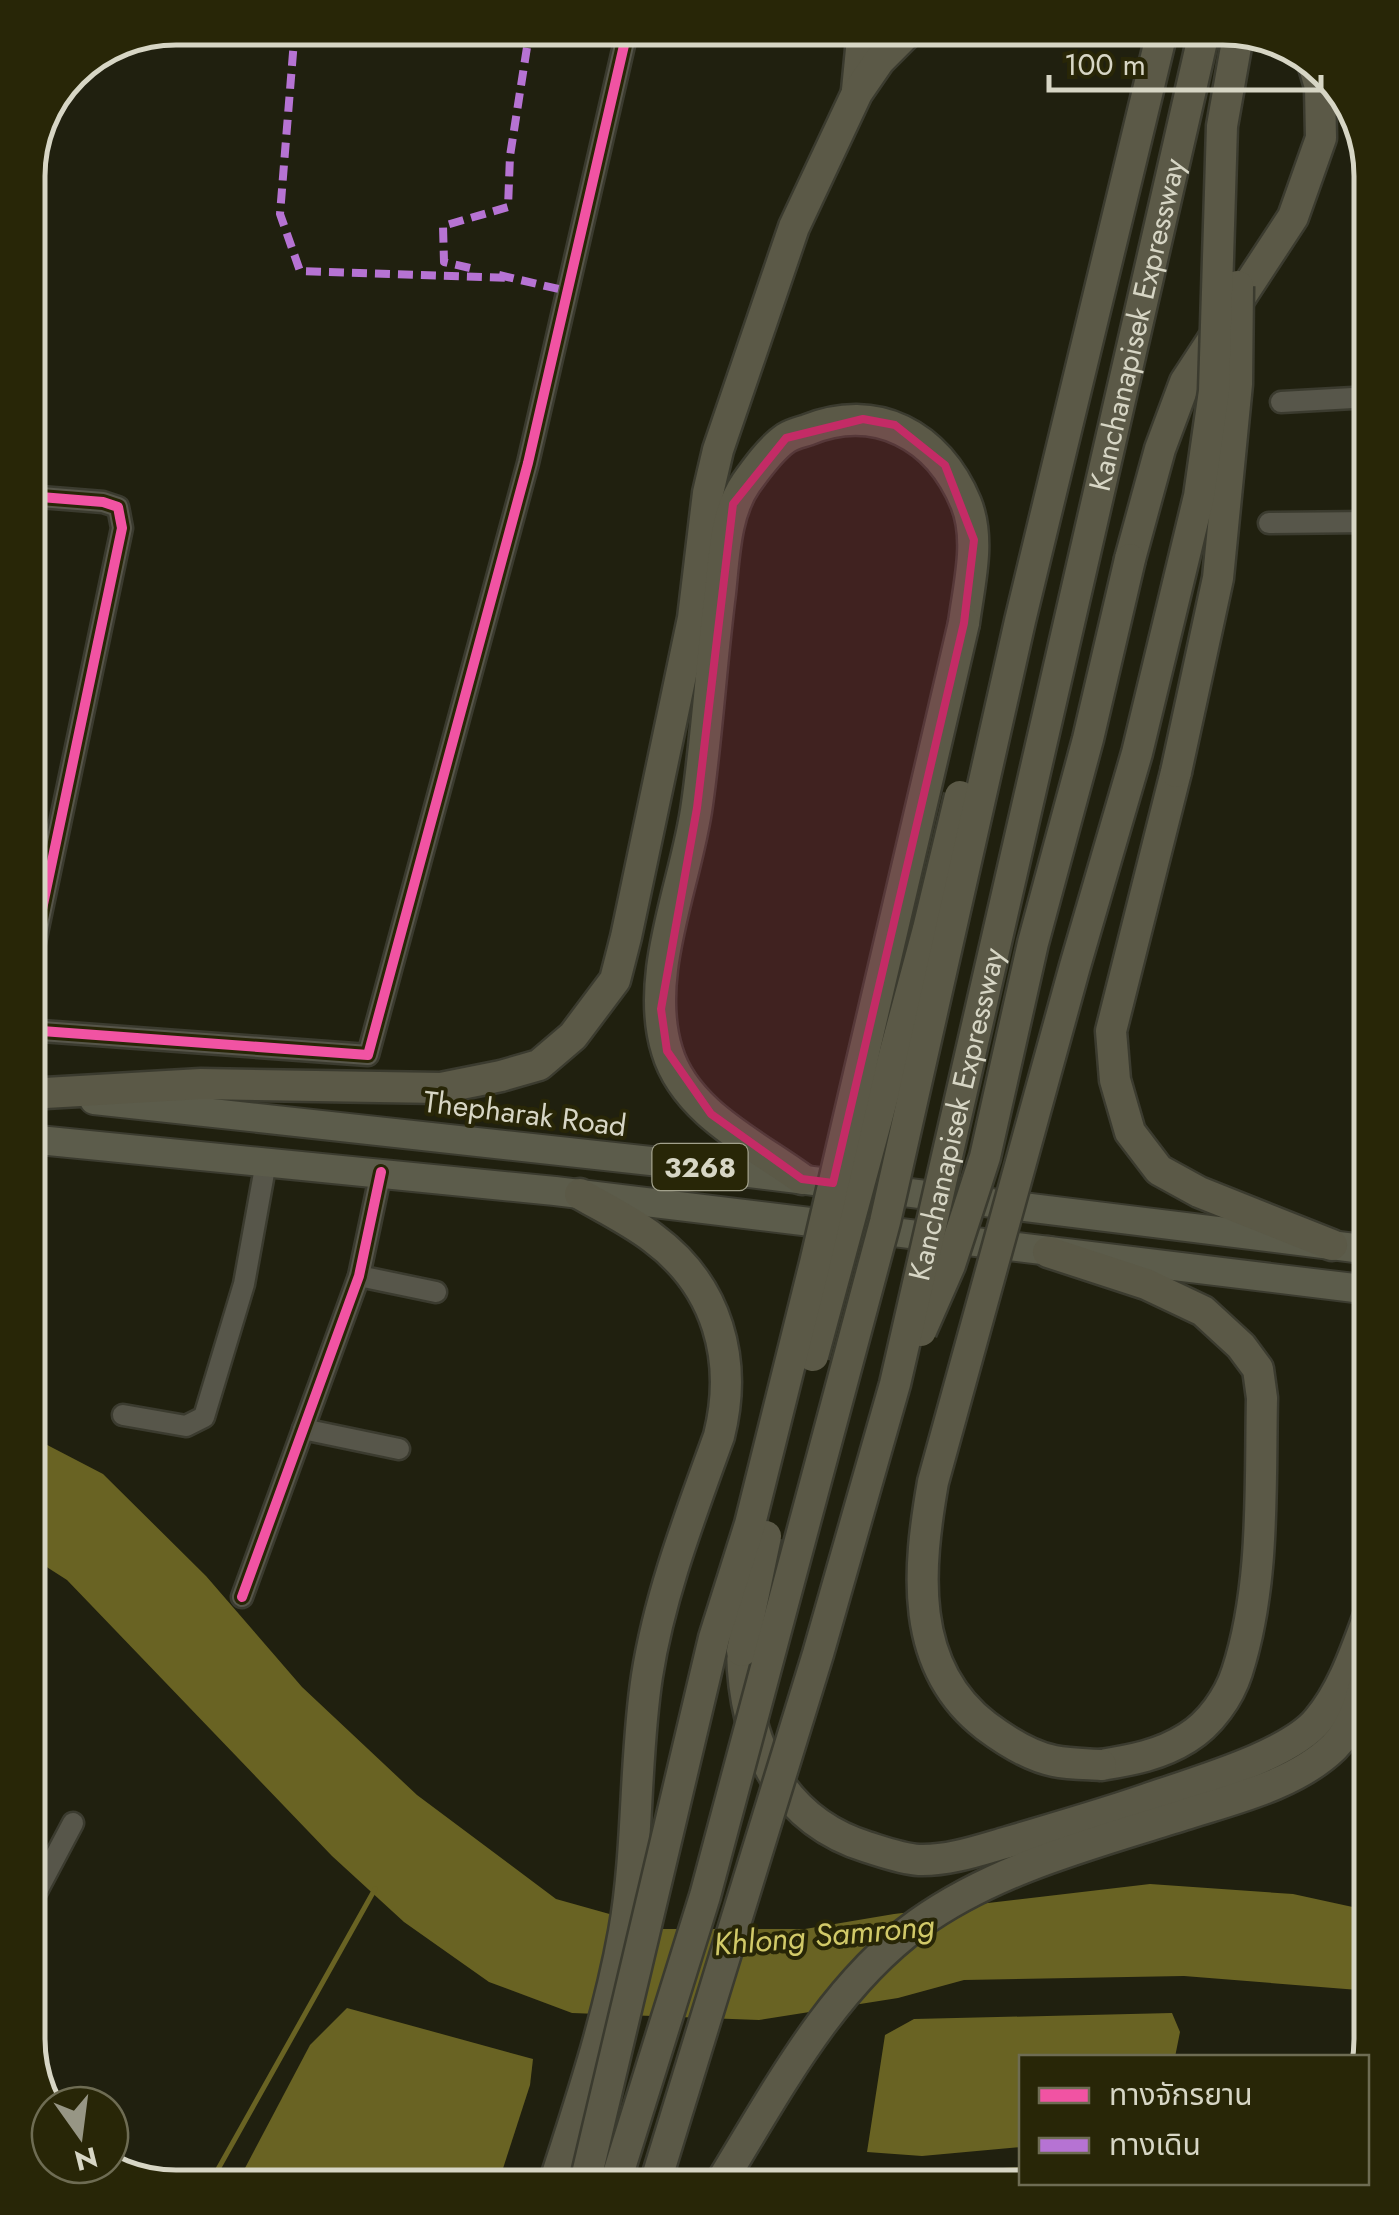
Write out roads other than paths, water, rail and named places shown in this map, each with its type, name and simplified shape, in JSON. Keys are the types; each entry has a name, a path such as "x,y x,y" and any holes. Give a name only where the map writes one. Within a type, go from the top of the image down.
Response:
{"highway":[{"path":"856,92 861,45"},
{"path":"45,1093 201,1084 441,1088 539,1064 573,1036 615,980 619,965 689,637 708,493 718,450 794,227 856,92 896,45"},
{"name":"Kanchanapisek Expressway","path":"619,2170 710,1878 885,1222 1020,620 1159,45"},
{"name":"Kanchanapisek Expressway","path":"659,2170 818,1654 896,1384 1201,45"},
{"path":"1048,1252 1146,1284 1202,1311 1241,1346 1258,1369 1254,1580 1237,1674 1218,1710 1189,1737 1148,1758 1101,1765 1052,1760 1008,1743 967,1711 945,1680 925,1631 924,1532 933,1482 1074,966 1137,753 1200,496 1214,391 1222,126 1236,46"},
{"path":"1250,48 1238,119 1237,384 1218,578 1176,772 1111,1031 1115,1080 1130,1132 1158,1170 1199,1192 1332,1246"},
{"path":"896,1384 950,1266 985,1157 1034,944 1160,449 1185,382 1292,218 1321,138 1320,88"},
{"path":"588,2170 714,1638 750,1524 815,1263 964,623 974,540 967,504 945,464 895,425 863,419 828,421 786,438 758,468 734,504 715,632 697,808 664,963 662,1008 667,1051 686,1090 711,1114 802,1179"},
{"path":"1020,620 959,799 758,1566 742,1651 743,1684 760,1752 789,1800 850,1842 920,1860 961,1855 1200,1781 1296,1739 1318,1721 1354,1652"},
{"path":"559,2170 595,2062 623,1935 632,1871 647,1677 658,1620 726,1406 728,1376 722,1338 710,1306 686,1268 654,1239 580,1194"},
{"path":"729,2170 848,1989 917,1925 962,1895 1015,1872 1280,1782 1335,1746 1354,1712"}],"main road":[{"name":"Thepharak Road","path":"45,1096 258,1116 802,1179 1354,1248"},
{"name":"3268","path":"45,1141 580,1194 1354,1288"}],"street":[{"path":"45,1031 368,1055 528,462 624,45"},
{"path":"1281,402 1354,398"},
{"path":"45,498 118,506 122,528 45,884"},
{"path":"1269,523 1354,522"},
{"path":"123,1415 186,1426 204,1417 244,1284 266,1162"},
{"path":"242,1597 359,1276 381,1172"},
{"path":"359,1276 436,1292"},
{"path":"303,1428 399,1449"},
{"path":"45,1876 73,1823"}],"water":[{"name":"Khlong Samrong","path":"45,1444 103,1474 206,1576 302,1687 417,1795 556,1899 663,1929 805,1929 894,1914 1150,1884 1293,1894 1354,1907 1354,1990 1184,1976 964,1980 898,1998 759,2020 572,2013 489,1982 404,1922 332,1856 67,1580 45,1566"},
{"path":"347,2008 533,2059 530,2085 502,2170 244,2170 310,2045"},
{"path":"1172,2013 1180,2032 1175,2055 1019,2055 1019,2147 922,2156 867,2152 885,2035 914,2019"},
{"path":"1019,2167 1019,2170 961,2170"}],"waterway":[{"path":"218,2170 375,1889"}]}
